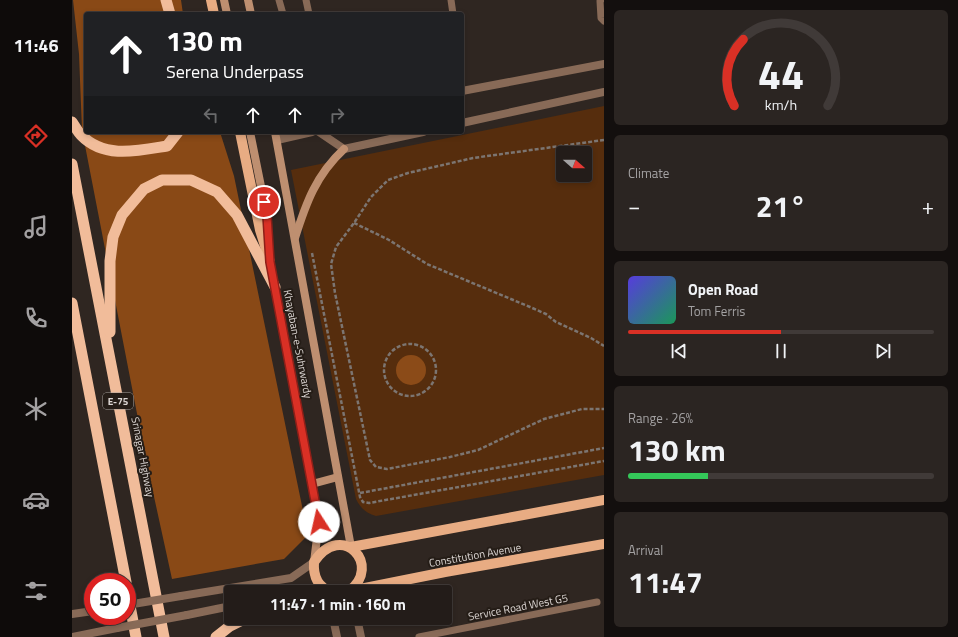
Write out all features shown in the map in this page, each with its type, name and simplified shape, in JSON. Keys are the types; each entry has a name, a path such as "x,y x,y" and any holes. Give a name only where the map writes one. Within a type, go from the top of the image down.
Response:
{"highway":[{"path":"166,0 169,12"},
{"path":"72,122 81,135 99,148 122,152 167,146 176,134"},
{"name":"Srinagar Highway","path":"72,164 164,637"},
{"path":"110,358 110,261 113,236 122,215 144,189 162,180 191,180 217,192 237,214 275,287"},
{"name":"E-75","path":"72,304 124,573"},
{"path":"134,625 136,637"},
{"path":"216,637 232,625"}],"main road":[{"path":"210,0 213,12"},
{"path":"224,0 227,12"},
{"path":"248,0 251,12"},
{"name":"Khayaban-e-Suhrwardy","path":"240,134 260,230 270,262 319,522 314,562"},
{"path":"250,134 267,216 270,262"},
{"name":"Khayaban-e-Suhrwardy","path":"276,136 351,547"},
{"path":"294,241 308,200 315,185 333,160 344,149"},
{"path":"312,484 338,477"},
{"path":"321,585 315,578 314,562 324,550 342,545 351,547 604,500"},
{"name":"Constitution Avenue","path":"383,585 445,572 604,544"},
{"path":"351,547 358,554 361,565 362,574 357,585"}],"street":[{"path":"464,92 604,64"},
{"path":"464,123 604,92"},
{"path":"276,136 294,134"},
{"path":"322,134 344,149 414,134"},
{"path":"136,604 291,578 314,562"},
{"path":"72,637 224,607"},
{"path":"72,614 84,612"},
{"path":"334,625 337,637"},
{"path":"358,625 361,637"}],"lane":[{"path":"279,0 282,12"},
{"path":"306,0 309,12"},
{"path":"451,0 453,12"},
{"path":"601,0 601,18 604,21"},
{"name":"Service Road West G5","path":"418,637 597,602"}],"path":[{"path":"604,140 473,158 388,180 371,196 354,223 336,247 331,264 331,272 345,344 370,460 376,467 387,470 478,450 544,419 582,408 604,409"},
{"path":"354,223 389,240 428,264 546,314 556,322 591,338 604,346"},
{"path":"312,253 363,502 369,503 604,461"},
{"path":"415,344 423,347 434,359 436,375 433,383 421,394 404,396 397,393 390,388 383,373 387,357 392,350 399,346 415,344"},
{"path":"360,493 604,448"}],"shaded area":[{"path":"73,0 181,0 183,12 84,12 84,134 221,134 234,176 308,535 284,559 172,579 146,460 82,130 79,54"},
{"path":"604,106 604,475 376,516 362,508 356,499 291,170"},
{"path":"411,355 422,359 426,370 422,381 411,385 400,381 396,370 400,359"}],"route":[{"path":"264,202 267,216 270,262 319,522"}]}
